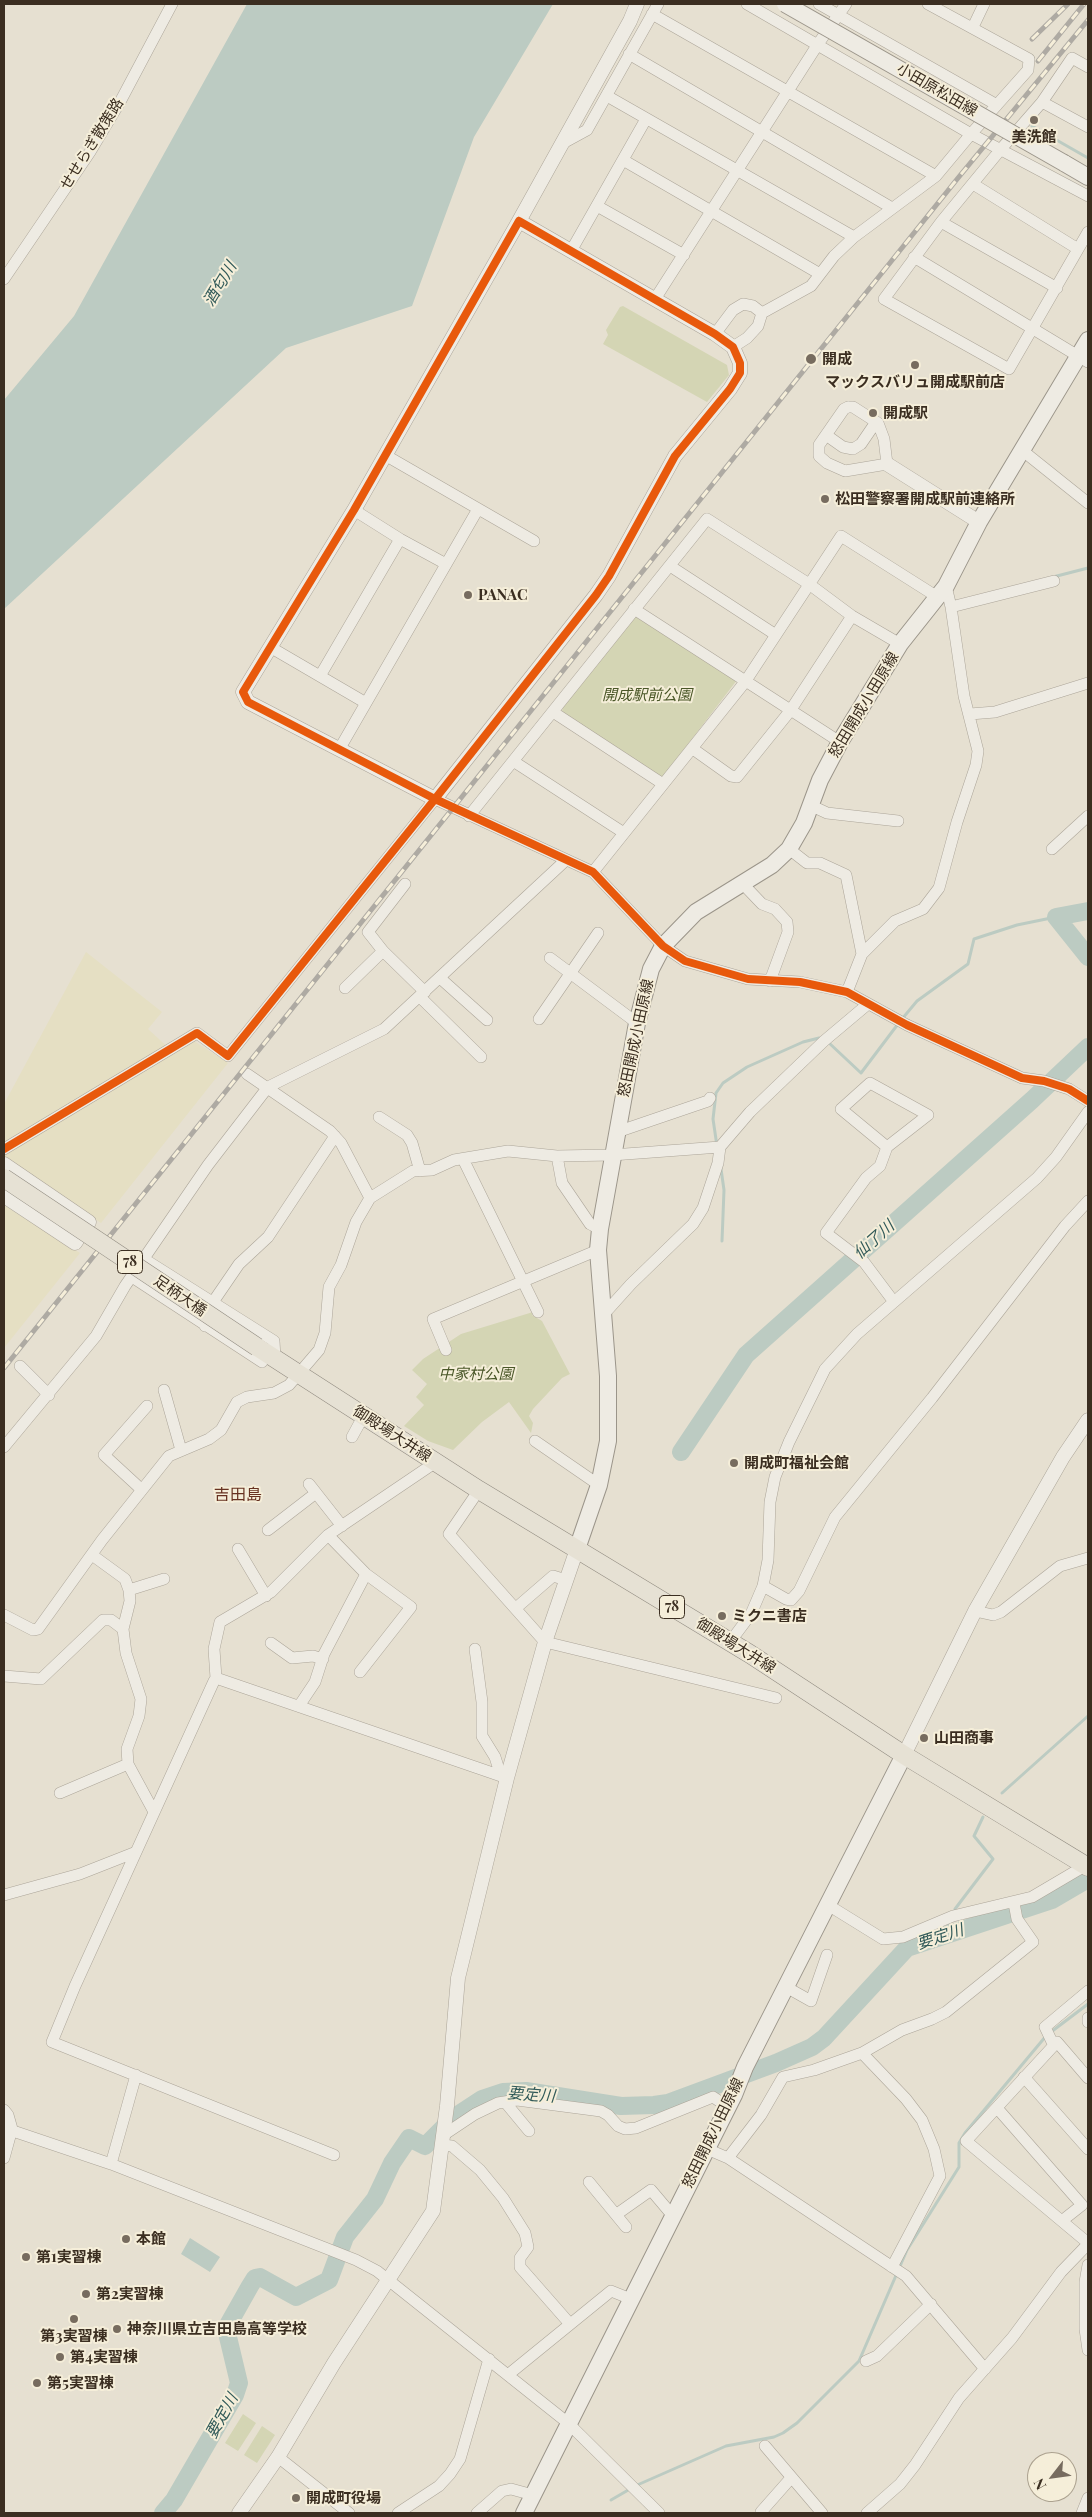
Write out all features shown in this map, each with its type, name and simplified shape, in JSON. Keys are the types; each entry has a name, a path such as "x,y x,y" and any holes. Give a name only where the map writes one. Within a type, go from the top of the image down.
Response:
{"main road":[{"name":"小田原松田線","path":"785,4 1088,177"},
{"name":"怒田開成小田原線","path":"577,1550 599,1484 608,1442 608,1376 598,1250 600,1229 637,1023 651,969 663,946 696,912 772,865 789,850 812,806 820,780 840,742 900,644 945,597 979,522 1022,451 1084,359 1088,340"},
{"name":"足柄大橋","path":"4,1178 265,1356"},
{"name":"御殿場大井線","path":"265,1356 364,1415 479,1490 730,1642 904,1755 1088,1865"},
{"name":"怒田開成小田原線","path":"524,2513 728,2107 744,2067 904,1755"}],"street":[{"name":"せせらぎ散策路","path":"4,279 90,152 172,4"},
{"path":"637,4 630,21 564,142 354,510 243,692 248,702 340,748 435,799 594,872 663,946 685,961 748,979 800,982 847,992 907,1026 1022,1078 1044,1081 1060,1086 1088,1101"},
{"path":"564,142 587,130 658,4"},
{"path":"747,4 971,134 1088,196"},
{"path":"819,4 997,105"},
{"path":"655,299 818,44 846,4"},
{"path":"733,347 747,338 758,326 762,313 811,286 854,237 936,176 1028,70 1030,59 928,4"},
{"path":"973,28 984,4"},
{"path":"652,14 936,176"},
{"path":"630,54 892,208"},
{"path":"1088,67 1072,58 1042,102 1000,148 884,299 1009,369 1034,329 1088,232"},
{"path":"607,96 854,237"},
{"path":"1042,102 1088,127"},
{"path":"571,251 646,119"},
{"path":"623,160 820,274"},
{"path":"973,184 1078,249"},
{"path":"597,206 684,255"},
{"path":"4,1149 197,1033 230,1059 610,576 675,456 740,373 740,363 733,347 715,334 519,221"},
{"path":"942,222 1057,288"},
{"path":"914,258 1084,359"},
{"path":"715,334 733,310 743,304 753,306 762,313"},
{"path":"887,464 884,439 876,422 853,407 848,407 819,445 819,456 837,469 845,471 887,464 979,522"},
{"path":"826,435 843,447 852,448 861,444 876,422"},
{"path":"1022,451 1088,500"},
{"path":"385,455 534,541"},
{"path":"340,748 478,509"},
{"path":"354,510 400,539 446,564"},
{"path":"470,816 707,520 809,584 852,616 900,644"},
{"path":"594,872 745,682 842,536 945,597 1054,581"},
{"path":"320,676 400,539"},
{"path":"670,566 776,635"},
{"path":"847,992 862,954 895,921 923,909 939,888 957,822 976,765 978,751 964,696 945,597"},
{"path":"634,610 840,742"},
{"path":"693,749 731,776 736,777 790,711 852,616"},
{"path":"270,647 366,703"},
{"path":"970,714 995,712 1088,683"},
{"path":"553,712 663,784"},
{"path":"513,760 624,833"},
{"path":"812,806 827,813 898,821"},
{"path":"1052,849 1088,816"},
{"path":"789,850 807,863 820,863 846,875 862,954"},
{"path":"4,1447 49,1396 96,1336 132,1277 208,1165 268,1087 368,1039 384,1029 566,860"},
{"path":"742,883 762,904 775,909 787,922 788,932 770,981"},
{"path":"405,884 368,932 383,951 481,1056"},
{"path":"539,1019 598,933"},
{"path":"344,988 383,951"},
{"path":"550,958 637,1023"},
{"path":"440,978 487,1020"},
{"path":"604,1314 631,1284 693,1224 703,1208 718,1163 720,1146 757,1105 824,1041 868,1004"},
{"path":"247,1074 335,1136 370,1198"},
{"path":"887,1147 841,1109 870,1083 928,1115 887,1147 880,1166 866,1178 826,1233 864,1262 894,1302"},
{"path":"617,1132 708,1101 710,1098"},
{"path":"730,1642 751,1614 763,1586 768,1560 770,1502 775,1477 789,1442 825,1369 857,1334 1037,1178 1056,1157 1088,1112"},
{"path":"379,1116 406,1134 412,1143 420,1171"},
{"path":"205,1326 213,1302 239,1264 268,1237 335,1136"},
{"path":"4,1615 33,1630 38,1629 169,1456 209,1439 221,1430 237,1402 247,1397 274,1392 289,1385 319,1350 325,1333 329,1287 341,1265 356,1222 370,1198 413,1171 432,1170 454,1160 508,1151 558,1156 612,1155 720,1146"},
{"path":"558,1156 562,1183 590,1224 600,1229"},
{"path":"463,1159 538,1312"},
{"path":"4,1164 89,1222 75,1243 4,1196"},
{"path":"763,1586 791,1600 799,1591 835,1517 932,1398 1065,1226 1088,1201"},
{"path":"446,1350 433,1319 598,1250"},
{"path":"132,1277 205,1326 265,1356 274,1341 144,1259"},
{"path":"20,1366 49,1396"},
{"path":"164,1390 181,1450"},
{"path":"142,1490 104,1455 147,1406"},
{"path":"352,1437 364,1415"},
{"path":"904,1755 975,1611 1063,1457 1088,1420"},
{"path":"535,1441 599,1484"},
{"path":"334,2155 52,2042 75,1986 216,1678 214,1649 220,1622 266,1596 328,1534 436,1462"},
{"path":"268,1530 312,1489 342,1526"},
{"path":"479,1490 449,1534 545,1642 776,1698"},
{"path":"328,1534 366,1574 411,1607 360,1672"},
{"path":"238,1549 266,1596"},
{"path":"239,2513 278,2457 334,2363 433,2211 447,2106 458,1978 504,1777 545,1642 577,1550"},
{"path":"92,1556 125,1579 129,1590 130,1601 123,1629 126,1653 140,1699 139,1716 127,1749 128,1764 154,1812"},
{"path":"975,1611 993,1615 1001,1612 1060,1566 1088,1558"},
{"path":"299,1706 315,1682 322,1659 366,1574"},
{"path":"516,1608 553,1576 566,1580"},
{"path":"129,1590 164,1579"},
{"path":"4,1676 41,1679 102,1620 111,1620 123,1629"},
{"path":"271,1643 292,1658 313,1656 322,1659"},
{"path":"475,1649 482,1702 482,1736 495,1757 504,1777"},
{"path":"216,1678 504,1777"},
{"path":"60,1793 128,1764"},
{"path":"4,1895 80,1874 136,1852"},
{"path":"828,1905 883,1939 903,1937 953,1916 1014,1905 1045,1892 1088,1865"},
{"path":"728,2158 761,2115 783,2077 814,2070 862,2053 902,2030 946,2012 1033,1942 1017,1919 1014,1905"},
{"path":"786,1987 811,2001 827,1955"},
{"path":"1053,2044 1045,2027 1088,1991"},
{"path":"868,2513 900,2484 915,2465 959,2398 1012,2338 1061,2272 1088,2243 1063,2220 966,2141 1053,2044 1057,2042 1088,2078"},
{"path":"862,2053 906,2099 922,2120 934,2148 940,2176 892,2267"},
{"path":"111,2164 136,2075"},
{"path":"1024,2077 1088,2149"},
{"path":"441,2140 475,2114 505,2102 517,2100 601,2111 608,2115 618,2126 625,2129 636,2128 713,2097 728,2107"},
{"path":"505,2102 529,2130"},
{"path":"996,2108 1082,2205 1063,2220"},
{"path":"4,2110 8,2115 4,2158"},
{"path":"8,2129 111,2164 339,2254 389,2279 568,2423 659,2513"},
{"path":"441,2140 452,2146 480,2170 503,2198 525,2232 528,2247 520,2258 520,2268 570,2324"},
{"path":"707,2149 728,2158 906,2276 985,2369"},
{"path":"589,2182 617,2214 626,2228"},
{"path":"617,2214 651,2190 673,2216"},
{"path":"1088,2265 1085,2282 1085,2329 1088,2350"},
{"path":"509,2374 610,2291 630,2299"},
{"path":"866,2361 877,2356 931,2304"},
{"path":"398,2513 439,2486 460,2459 489,2360"},
{"path":"766,2446 822,2513"},
{"path":"278,2457 349,2513"},
{"path":"761,2512 791,2478"},
{"path":"477,2513 502,2491 511,2489 533,2495"},
{"path":"1082,2513 1088,2498"}],"shaded area":[{"path":"86,952 162,1012 148,1029 172,1051 194,1041 228,1063 101,1223 4,1157 4,1104"},
{"path":"4,1205 80,1253 4,1348"}],"green space":[{"path":"623,306 727,365 729,375 707,402 603,344 608,335 606,330 620,307"},
{"name":"開成駅前公園","path":"633,614 737,680 662,778 562,713 563,705"},
{"name":"中家村公園","path":"533,1312 532,1315 542,1321 570,1374 562,1378 533,1409 529,1416 533,1423 531,1433 509,1402 482,1422 453,1450 428,1441 404,1426 424,1405 416,1397 427,1384 412,1370 423,1359 461,1334"},
{"path":"243,2414 256,2423 238,2451 225,2443"},
{"path":"262,2426 275,2435 257,2463 244,2455"}],"water":[{"name":"酒匂川","path":"247,4 553,4 474,137 412,306 286,348 4,609 4,400 74,316"},
{"path":"190,2238 220,2257 210,2272 181,2254"}],"waterway":[{"path":"1032,126 1088,158"},
{"path":"1053,577 1088,568"},
{"name":"仙了川","path":"1088,911 1056,917 1088,957"},
{"path":"902,1019 917,1001 968,964 974,939 1017,925 1056,917"},
{"path":"828,1042 861,1073 898,1024"},
{"path":"717,1146 713,1119 716,1093 723,1083 747,1067 803,1042 822,1039"},
{"name":"仙了川","path":"681,1452 746,1355 1032,1100 1088,1047"},
{"path":"721,1169 724,1190 722,1241"},
{"path":"1002,1793 1088,1716"},
{"path":"955,1909 993,1859 974,1836 983,1817"},
{"name":"要定川","path":"163,2513 174,2500 235,2395 239,2383 228,2337 228,2325 255,2278 260,2277 296,2297 329,2280 345,2237 375,2199 392,2163 409,2138 425,2146 453,2118 482,2099 503,2092 526,2091 621,2106 654,2105 668,2103 776,2063 812,2047 824,2038 907,1948 1052,1900 1088,1879"},
{"path":"944,1935 948,1925"},
{"path":"1051,2032 1088,2004"},
{"path":"635,2486 726,2446 774,2437 783,2433 797,2423 859,2361 907,2250 959,2167 959,2143 965,2133 1046,2036"},
{"path":"611,2500 630,2489"}],"railway":[{"path":"1032,39 1068,4"},
{"path":"1038,61 1084,4"},
{"path":"4,1368 958,178 1088,20"}],"cycle path":[{"path":"519,221 715,334 733,347 740,363 740,373 730,389 675,456 609,576 596,595 435,799 248,702 243,692 354,510 519,221"},
{"path":"4,1149 197,1033 228,1056 435,799 593,872 663,946 685,961 748,979 800,982 847,992 907,1025 1022,1078 1044,1081 1069,1089 1088,1101"}],"place":[{"name":"美洗館","path":"1034,120"},
{"name":"開成","path":"811,359"},
{"name":"マックスバリュ開成駅前店","path":"915,365"},
{"name":"開成駅","path":"873,413"},
{"name":"松田警察署開成駅前連絡所","path":"825,499"},
{"name":"PANAC","path":"468,595"},
{"name":"開成町福祉会館","path":"734,1463"},
{"name":"ミクニ書店","path":"722,1616"},
{"name":"山田商事","path":"924,1738"},
{"name":"本館","path":"126,2239"},
{"name":"第1実習棟","path":"26,2257"},
{"name":"第2実習棟","path":"86,2294"},
{"name":"第3実習棟","path":"74,2319"},
{"name":"神奈川県立吉田島高等学校","path":"117,2329"},
{"name":"第4実習棟","path":"60,2357"},
{"name":"第5実習棟","path":"37,2383"},
{"name":"開成町役場","path":"296,2498"}],"district":[{"name":"吉田島","path":"238,1495"}]}
